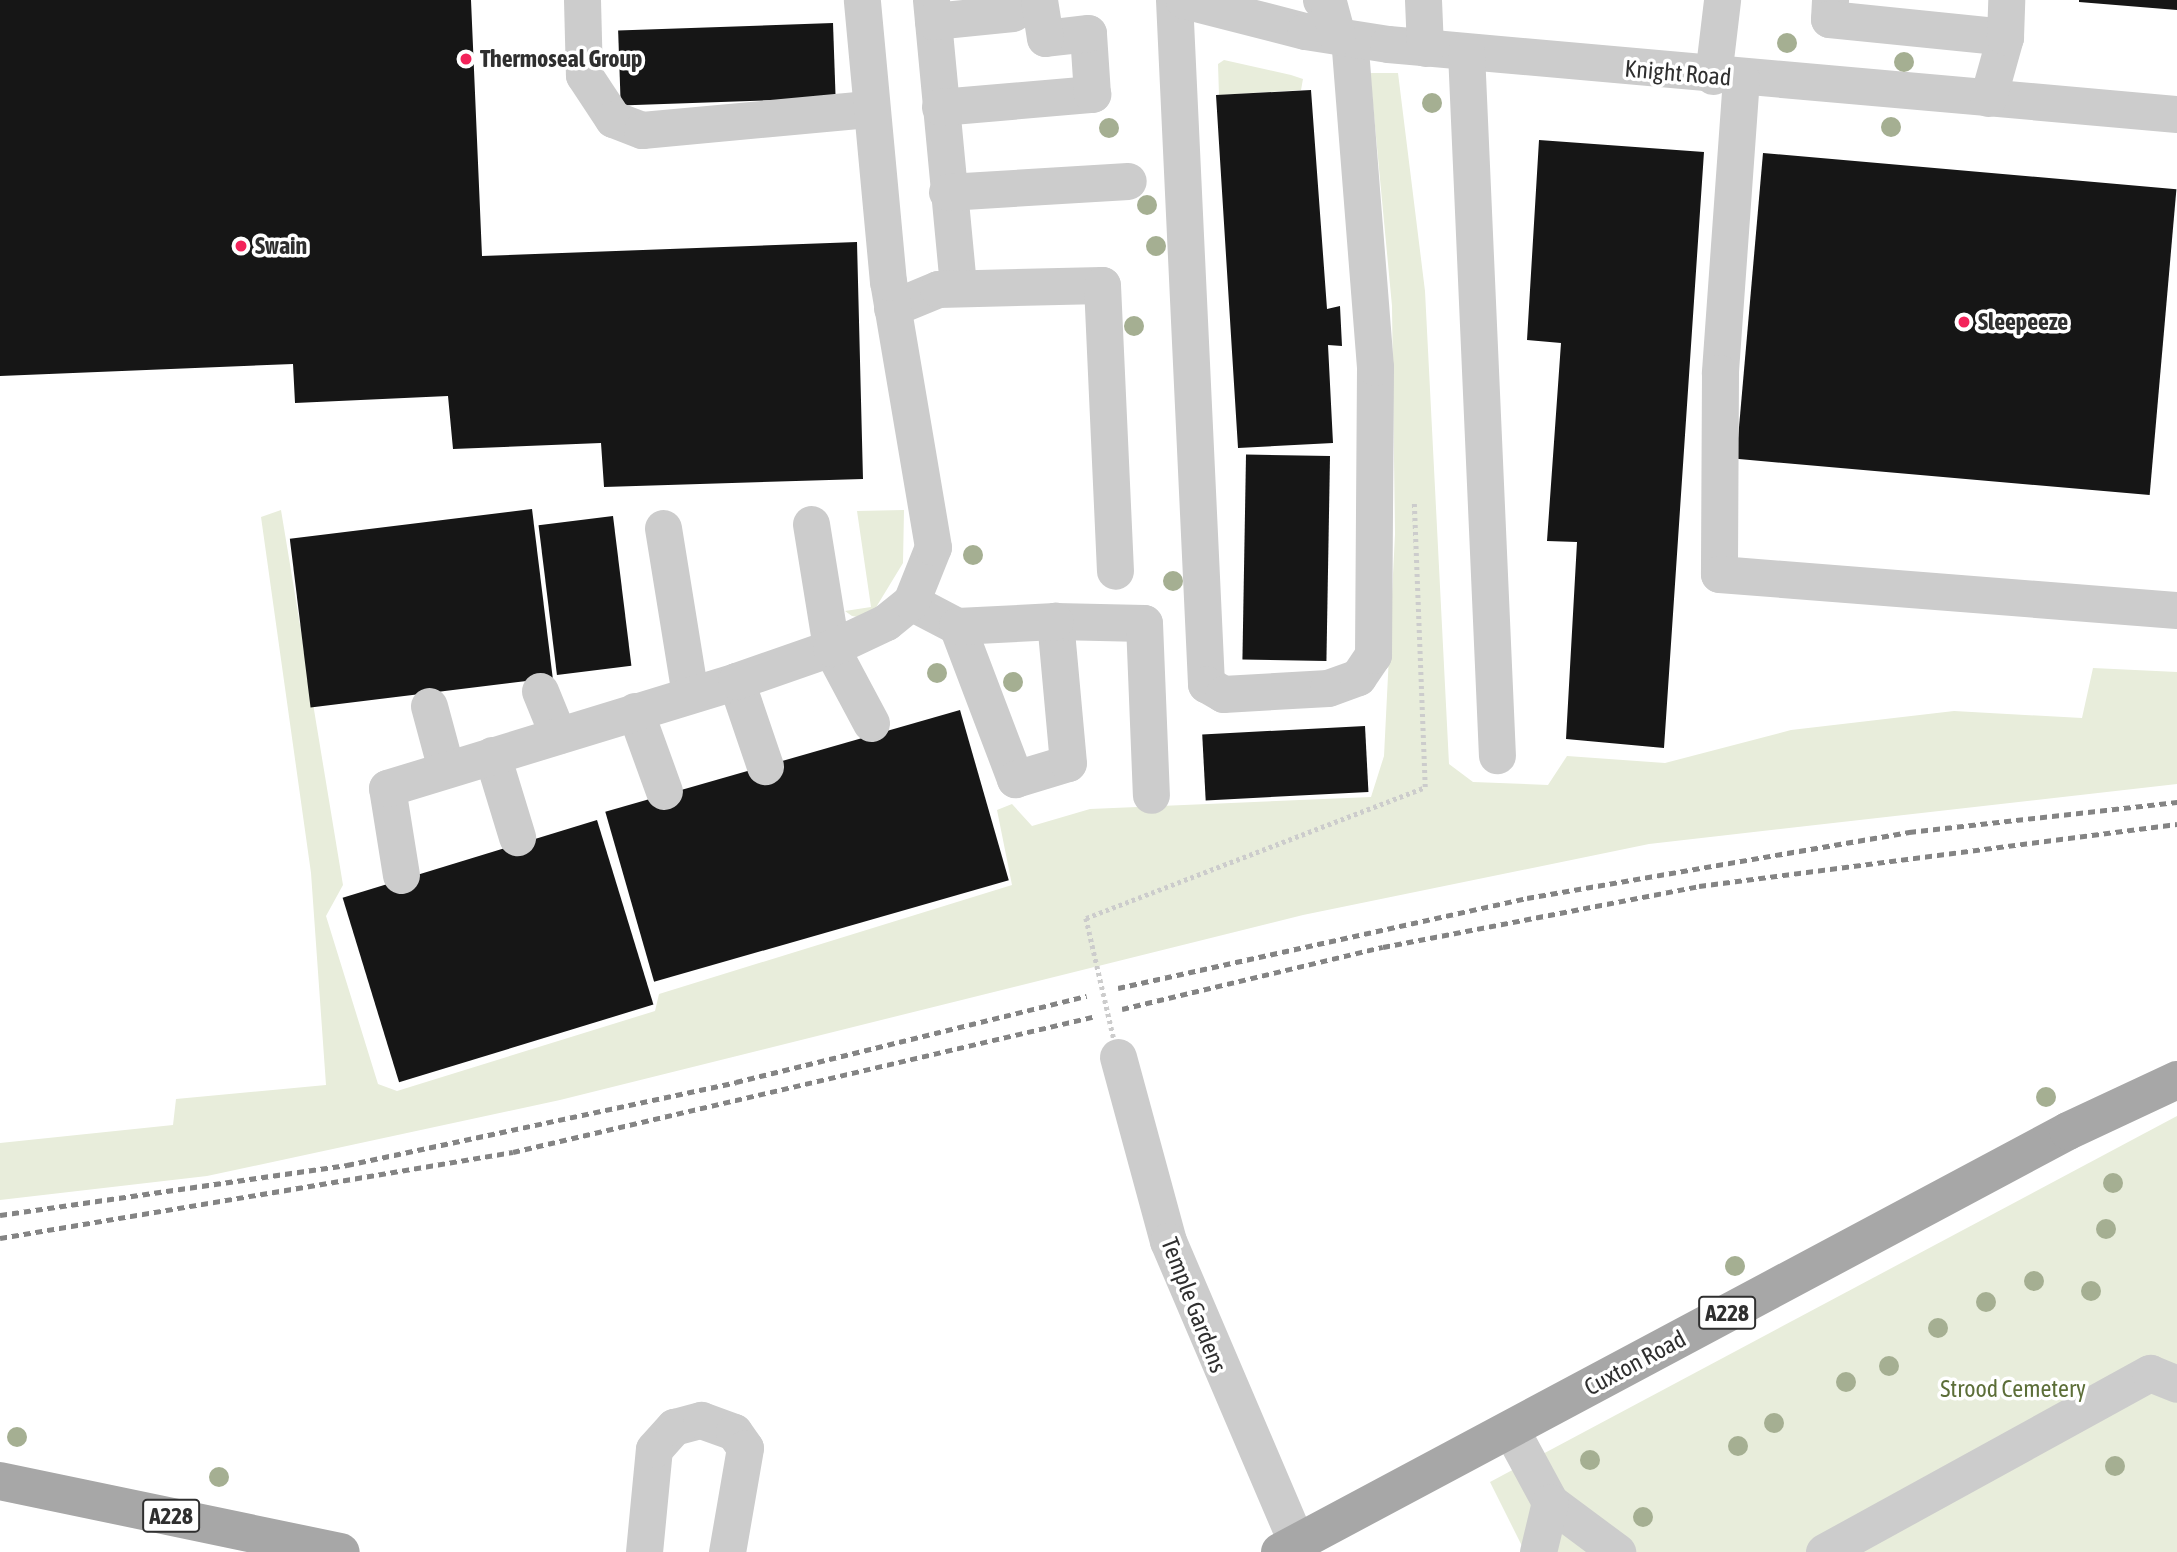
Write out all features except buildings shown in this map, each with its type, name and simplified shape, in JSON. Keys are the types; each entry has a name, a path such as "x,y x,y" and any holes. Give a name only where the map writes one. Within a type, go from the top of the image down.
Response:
{"main road":[{"name":"Cuxton Road","path":"1289,1548 2044,1144 2177,1080"},
{"name":"A228","path":"0,1481 341,1552"}],"street":[{"path":"582,0 584,75 613,119 642,131 868,109"},
{"path":"401,875 387,788 737,681 831,648 886,622 911,602 933,547 892,308 868,109 862,0"},
{"path":"1174,0 1206,684 1223,694 1328,688 1358,677 1373,654 1375,367 1343,37 1328,2 1321,0"},
{"name":"Knight Road","path":"1184,0 1343,37 1466,52 1727,77 2177,114"},
{"path":"1423,0 1425,47"},
{"path":"1722,0 1727,77 1720,373 1719,574 2177,610"},
{"path":"1830,0 1829,19 2004,37"},
{"path":"1988,98 2004,37 2006,0"},
{"path":"940,107 1092,94 1088,33 1045,38 1026,7 932,10 947,192 958,288"},
{"path":"1466,52 1497,755"},
{"path":"947,192 1128,181"},
{"path":"892,308 938,289 1102,285 1115,571"},
{"path":"811,524 831,648 871,723"},
{"path":"663,528 690,694"},
{"path":"911,602 957,626 1055,621 1144,623 1151,795"},
{"path":"957,626 1015,779 1068,764 1055,621"},
{"path":"737,681 765,766"},
{"path":"540,691 558,735"},
{"path":"429,706 446,769"},
{"path":"635,711 664,791"},
{"path":"492,755 517,837"},
{"name":"Temple Gardens","path":"1118,1057 1168,1241 1289,1548"},
{"path":"1824,1552 2150,1373 2177,1384"},
{"path":"644,1552 654,1449 674,1427 701,1420 734,1432 745,1448 727,1552"},
{"path":"1511,1430 1550,1502 1617,1552"},
{"path":"1538,1552 1550,1502"}],"path":[{"path":"1086,918 1118,1057"}],"green space":[{"path":"1224,60 1303,79 1301,90 1219,95 1218,64"},
{"path":"1370,73 1398,73 1425,291 1449,764 1473,782 1548,785 1567,756 1665,763 1791,730 1954,711 2082,718 2093,668 2177,672 2177,784 1649,844 1303,915 560,1100 207,1176 0,1200 0,1143 173,1125 176,1099 326,1085 311,873 261,517 281,510 343,885 326,916 378,1084 397,1091 655,1011 659,994 1012,885 997,810 1012,804 1032,826 1090,809 1371,797 1384,756 1395,534 1392,306"},
{"path":"904,510 903,563 875,609 864,618 852,616 845,611 871,607 857,511"},
{"name":"Strood Cemetery","path":"2177,1116 2177,1552 1525,1552 1490,1482"}],"railway":[{"path":"1118,988 1527,898 1909,832 2177,802"},
{"path":"1122,1009 1383,947 1699,886 2177,824"},
{"path":"0,1215 347,1165 736,1082 1087,996"},
{"path":"0,1238 513,1152 1092,1017"}],"place":[{"name":"Thermoseal Group","path":"466,59"},
{"name":"Swain","path":"241,246"},
{"name":"Sleepeeze","path":"1964,322"}]}
